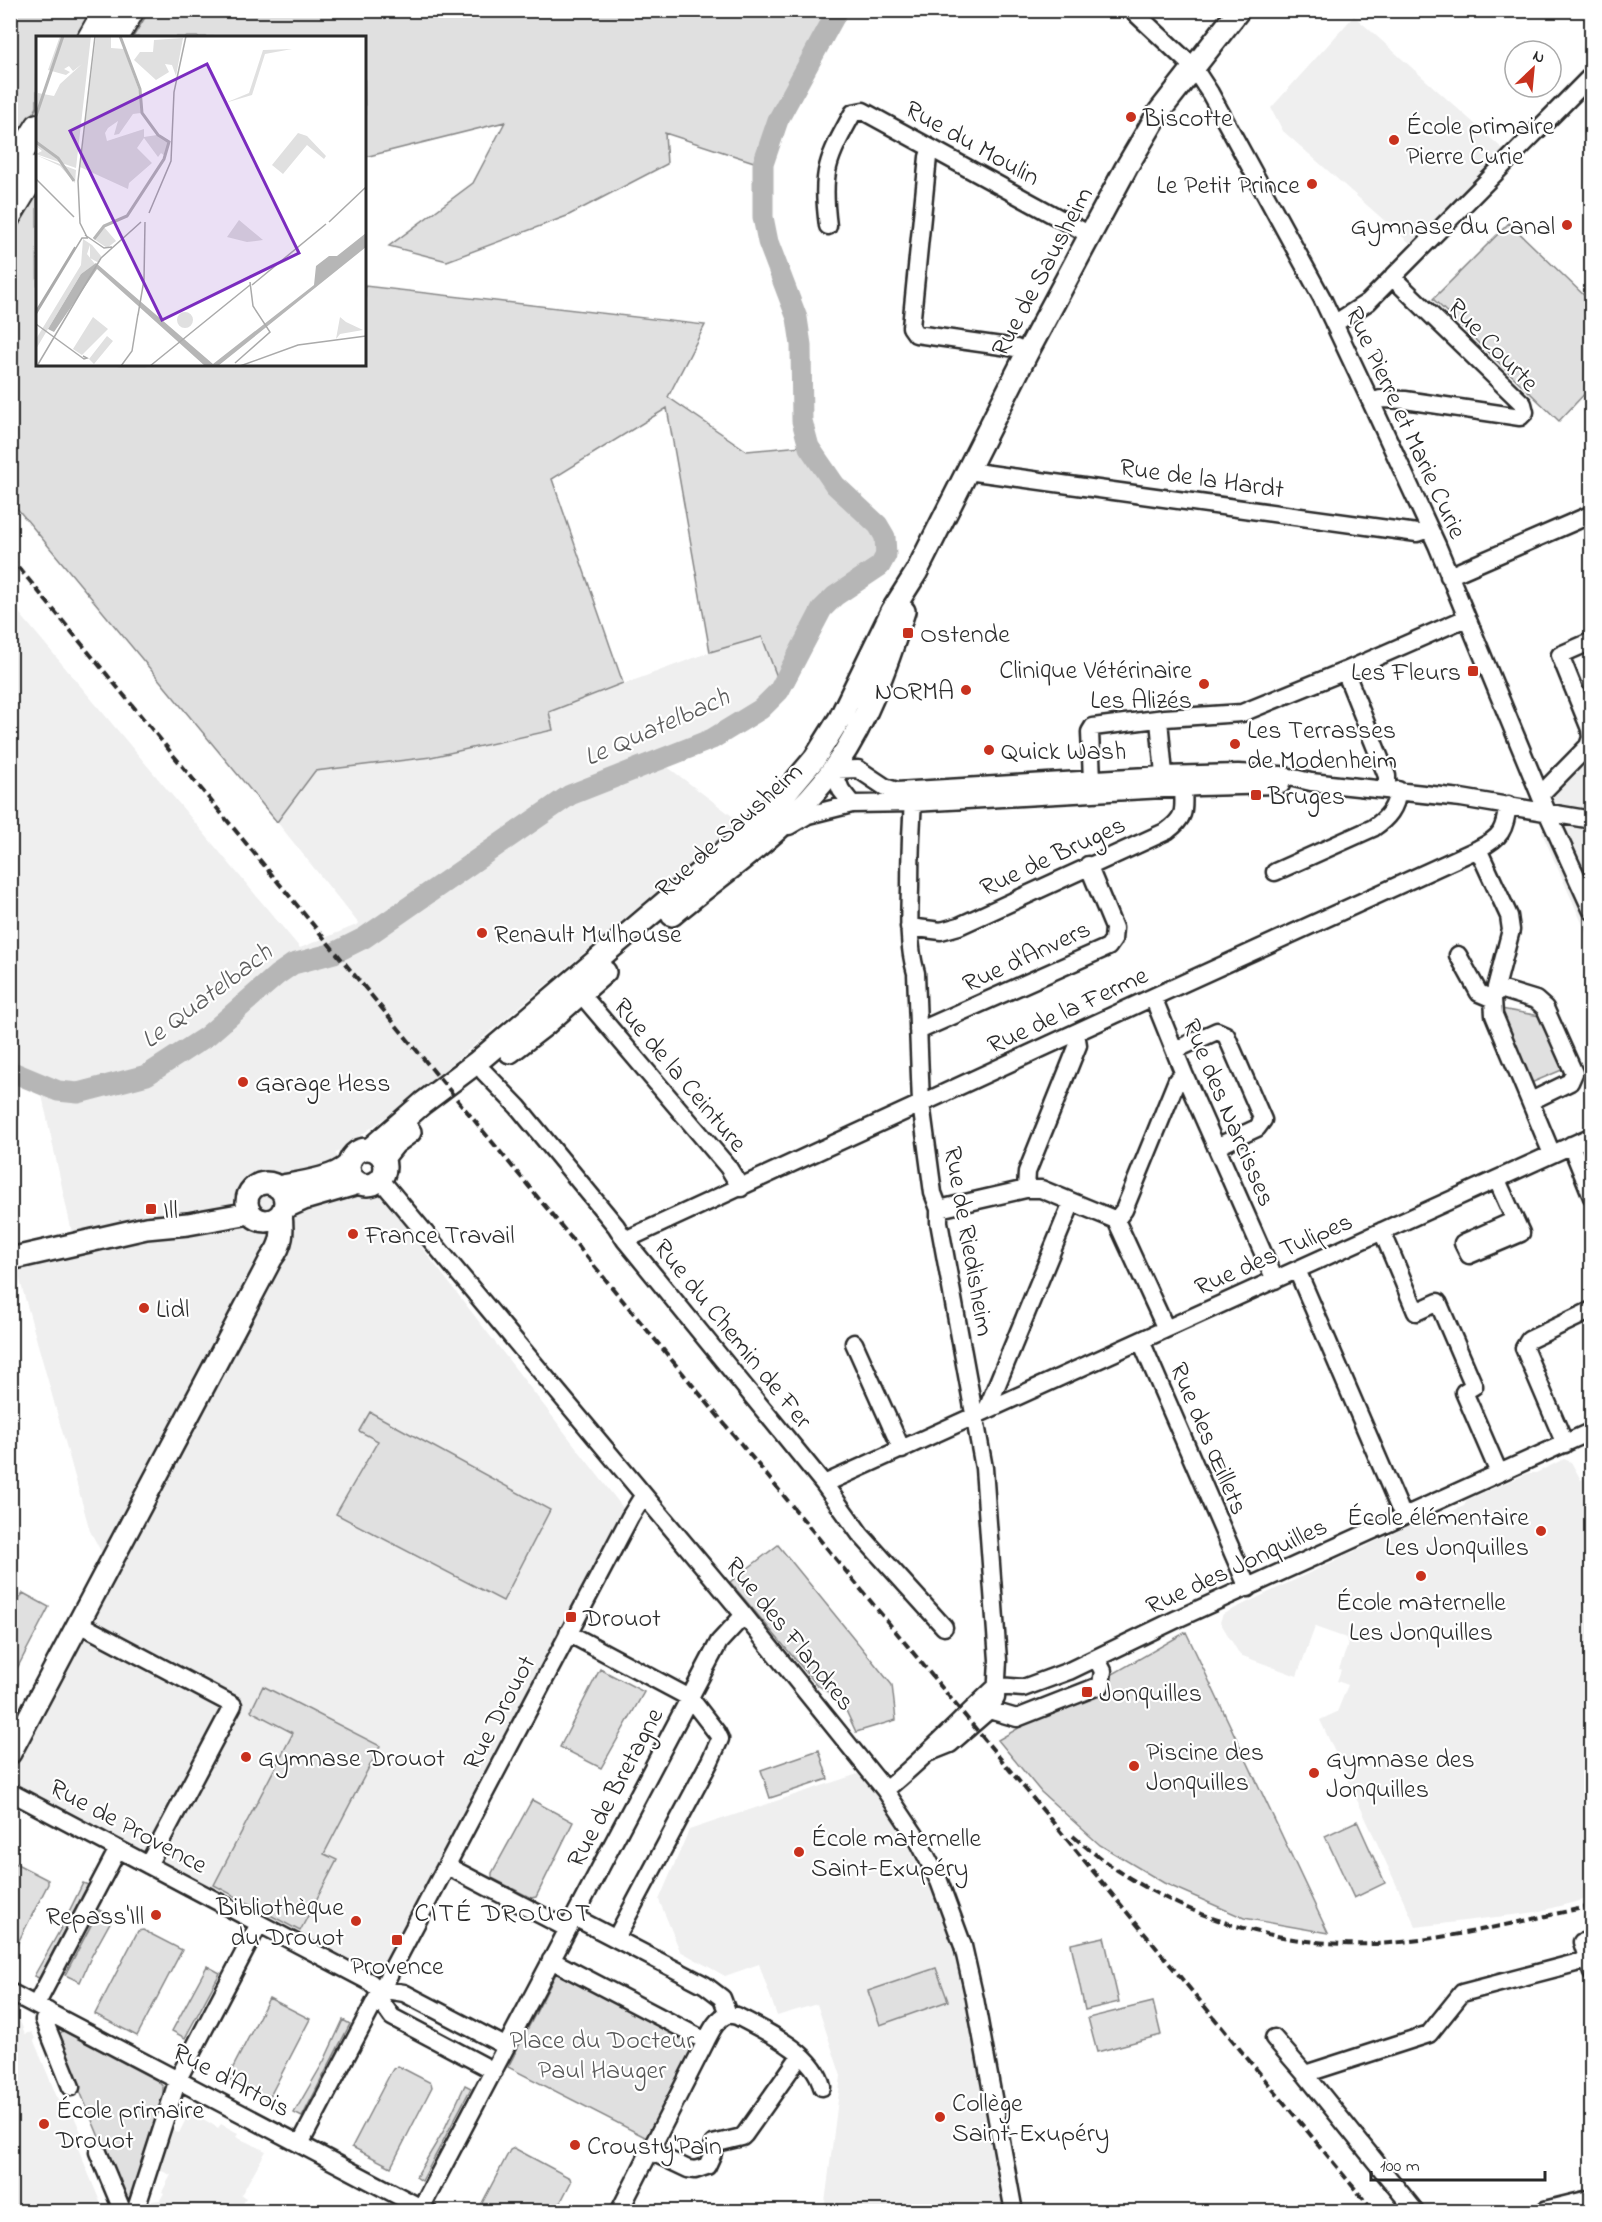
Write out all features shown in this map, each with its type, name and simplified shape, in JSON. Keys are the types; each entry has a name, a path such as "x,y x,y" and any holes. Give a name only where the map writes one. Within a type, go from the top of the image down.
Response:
{"highway":[{"path":"91,36 106,10"},
{"path":"117,36 132,10"},
{"path":"10,171 36,129"},
{"path":"10,214 36,171"}],"main road":[{"name":"Rue de Sausheim","path":"376,1154 395,1143 480,1067 576,988 751,829 815,758 848,703 892,611 916,573 1027,353 1159,112 1239,10"},
{"name":"Rue de Sausheim","path":"576,988 643,939 765,839 833,770 854,736 873,693 898,629 916,573"},
{"path":"10,1259 146,1228 184,1212 266,1211 359,1183 370,1185 380,1179 385,1170 376,1154 364,1149 354,1154 342,1172 277,1187 266,1183 255,1187 266,1211 282,1241 10,1753"},
{"path":"349,1164 351,1175 359,1183"},
{"path":"266,1211 284,1197 277,1187"},
{"path":"1547,2211 1592,2201"}],"street":[{"name":"Rue Pierre et Marie Curie","path":"1132,10 1193,67 1210,93 1334,324 1429,529 1547,812 1590,898"},
{"path":"1334,324 1368,302 1592,75"},
{"name":"Rue du Moulin","path":"828,226 825,175 830,159 854,112 864,111 1090,235"},
{"path":"931,148 928,157 911,327 916,334 1017,348 1027,353"},
{"name":"Rue Courte","path":"1371,402 1381,399 1405,400 1520,417 1525,412 1523,404 1392,277"},
{"name":"Rue de la Hardt","path":"968,469 975,472 1417,533 1429,529"},
{"path":"1449,576 1592,514"},
{"path":"1092,780 1090,732 1093,727 1242,713 1466,618"},
{"path":"1541,794 1588,746 1591,738 1590,729 1560,655 1592,641"},
{"path":"1275,872 1373,828 1392,811 1397,800 1345,671"},
{"path":"1160,720 1164,782"},
{"name":"Rue de Sausheim","path":"815,758 833,770"},
{"path":"852,804 841,790 833,770 858,769 885,786 914,797 1164,782 1249,773 1281,775 1311,782 1393,789 1508,805 1592,820"},
{"path":"765,839 808,815 852,804 914,797 1092,780 1164,782 1183,788 1311,782"},
{"name":"Rue de Bruges","path":"909,927 941,931 959,926 1167,831 1180,821 1184,808 1183,788"},
{"name":"Rue de Riedisheim","path":"914,797 909,927 911,958 916,973 921,1103 933,1193 939,1209 939,1222 969,1386 981,1413 999,1660 996,1698 989,1710"},
{"name":"Rue de la Ferme","path":"624,1240 1479,849 1496,840 1502,833 1508,805"},
{"path":"1479,849 1509,916 1511,930 1495,994 1494,1015 1552,1154"},
{"name":"Rue d'Anvers","path":"918,1030 1108,947 1113,940 1114,928 1088,866"},
{"path":"1458,955 1479,993 1536,1000 1545,1008 1574,1073 1570,1082 1531,1101"},
{"name":"Rue de la Ceinture","path":"576,988 728,1167 741,1188"},
{"name":"Rue des Narcisses","path":"1153,997 1184,1074 1275,1280"},
{"path":"1174,1050 1217,1031 1226,1035 1263,1120 1257,1128 1216,1147"},
{"path":"1026,1190 1027,1172 1078,1045 1076,1033"},
{"name":"Rue du Chemin de Fer","path":"480,1067 518,1107 616,1226 624,1240 824,1484 860,1534 944,1627"},
{"path":"1116,1220 1124,1210 1177,1080 1184,1074"},
{"name":"Rue des Tulipes","path":"824,1484 1592,1136"},
{"path":"1571,1146 1592,1197"},
{"name":"Rue des Flandres","path":"380,1179 744,1615 885,1790 927,1856 949,1905 963,1946 975,1998 1011,2207"},
{"path":"1497,1180 1515,1220"},
{"path":"939,1209 1026,1190 1041,1189 1116,1220 1166,1329"},
{"path":"981,1413 997,1384 1072,1202"},
{"path":"1382,1231 1416,1312 1438,1302 1474,1386 1464,1392 1498,1473"},
{"path":"1297,1270 1399,1507"},
{"path":"1565,1444 1524,1348 1529,1340 1592,1310"},
{"name":"Rue des Œillets","path":"1141,1341 1248,1588"},
{"path":"854,1343 902,1450"},
{"path":"969,1386 997,1384 1014,1397"},
{"name":"Rue des Jonquilles","path":"998,1686 1023,1688 1033,1686 1592,1431"},
{"name":"Rue Drouot","path":"300,2144 568,1633 643,1496"},
{"name":"Rue de Bretagne","path":"423,2210 505,2046 719,1641 744,1615"},
{"path":"78,1623 233,1705 148,1864"},
{"path":"568,1633 690,1698 717,1732 719,1742 616,1938"},
{"path":"930,1752 950,1744 989,1710 1017,1718 1101,1685 1103,1671 1096,1658"},
{"path":"885,1790 930,1752 940,1739 998,1686"},
{"name":"Rue de Provence","path":"10,1791 370,1982 380,1992 380,2000 392,2017 494,2071"},
{"path":"71,2087 44,2020 42,2008 118,1849"},
{"path":"447,1866 571,1923 616,1938 705,1985 722,1998 728,2014"},
{"path":"135,2211 178,2079 259,1924"},
{"path":"1305,2074 1429,2034 1462,1993 1589,1967 1582,1942"},
{"path":"551,1960 706,2041"},
{"name":"Rue de Provence","path":"380,1992 386,1990 404,1993 505,2046"},
{"name":"Rue d'Artois","path":"10,1992 423,2210"},
{"path":"619,2211 706,2041 715,2025 728,2014"},
{"path":"728,2014 737,2016 787,2043 815,2071 822,2086"},
{"path":"1274,2038 1416,2211"},
{"path":"650,2151 688,2169 695,2170 707,2166 713,2153 713,2144 745,2134 800,2056"},
{"path":"98,2152 123,2211"}],"shaded area":[{"name":"École primaire Pierre Curie","path":"1354,16 1504,150 1412,245 1283,131 1271,108"},
{"path":"10,602 300,948 359,924 277,822 315,771 431,757 553,730 549,712 710,652 762,637 780,685 665,765 740,822 404,1104 335,1154 382,1196 630,1517 377,1980 11,1784 11,1761 111,1570 90,1531 16,1266 76,1251 38,1077 11,1064"},
{"path":"1591,753 1591,943 1542,833 1554,791"},
{"path":"1564,1459 1571,1462 1581,1480 1591,1476 1591,1898 1536,1912 1416,1927 1320,1720 1337,1712 1348,1685 1337,1681 1348,1645 1346,1638 1315,1627 1297,1676 1240,1655 1220,1622 1223,1614 1434,1514 1441,1516 1464,1506 1467,1500 1529,1473 1536,1473"},
{"path":"870,1770 957,1926 1009,2211 824,2211 841,2076 817,2004 777,2016 759,1964 725,1976 680,1951 659,1900 689,1830"},
{"name":"École primaire Drouot","path":"20,2021 25,2034 32,2032 64,2114 72,2112 81,2132 73,2136 103,2209 106,2211 11,2211 10,2025"},
{"path":"190,2111 218,2128 221,2124 238,2133 236,2137 266,2151 241,2195 246,2198 239,2211 147,2211 152,2201 160,2200 164,2193 162,2192 171,2175 159,2170 173,2130 179,2133"}],"green space":[{"path":"149,10 831,11 775,115 757,163 665,133 667,164 567,216 447,261 389,246 473,183 505,122 366,157 366,36 134,36"},
{"path":"11,11 97,11 81,36 36,36 36,109 11,154"},
{"path":"36,196 36,366 366,366 366,286 705,325 668,397 747,451 802,446 832,488 877,537 876,563 817,604 780,685 762,637 710,652 667,408 552,479 623,683 549,712 553,730 431,757 315,771 277,822 11,501 11,239"},
{"path":"1509,223 1591,302 1591,387 1559,421 1433,299"},
{"path":"1501,1009 1540,1016 1564,1069 1531,1083"},
{"path":"370,1412 550,1510 503,1601 336,1514 378,1441 359,1431"},
{"path":"778,1545 892,1685 896,1720 856,1732 842,1702 816,1684 730,1582"},
{"path":"23,1593 49,1607 11,1680 11,1616"},
{"name":"Piscine des Jonquilles","path":"1186,1632 1328,1933 1244,1918 1164,1883 1100,1845 1041,1792 998,1740"},
{"path":"600,1669 644,1692 601,1768 560,1747"},
{"path":"263,1686 380,1746 324,1854 337,1860 300,1931 214,1885 293,1733 251,1711"},
{"path":"819,1750 828,1779 770,1798 761,1770"},
{"path":"532,1800 573,1822 536,1897 531,1898 492,1878 492,1873"},
{"path":"1357,1821 1385,1883 1354,1898 1325,1836"},
{"path":"15,1863 48,1880 48,1884 11,1956 10,1864"},
{"path":"83,1883 88,1885 39,1978 34,1976 60,1930"},
{"path":"99,1910 113,1917 80,1982 65,1975"},
{"path":"143,1930 182,1950 137,2036 95,2014 138,1931"},
{"path":"1104,1937 1119,2002 1085,2010 1071,1944"},
{"path":"207,1966 220,1973 185,2038 172,2031"},
{"path":"936,1968 948,2001 880,2025 868,1991"},
{"name":"Place du Docteur Paul Hauger","path":"558,1970 697,2041 647,2138 508,2067"},
{"path":"269,1998 310,2019 268,2100 227,2079"},
{"path":"1153,2002 1161,2035 1097,2052 1088,2018"},
{"path":"343,2020 350,2024 302,2117 294,2113 324,2061"},
{"path":"63,2031 158,2081 163,2087 163,2095 130,2198 127,2199 123,2195 58,2038"},
{"path":"398,2066 431,2083 432,2087 391,2167 352,2147 390,2074"},
{"path":"465,2085 471,2088 422,2181 416,2177 443,2132"},
{"path":"514,2148 570,2178 571,2182 556,2211 484,2212 479,2209 510,2150"}],"waterway":[{"name":"Le Quatelbach","path":"10,1071 58,1091 78,1093 147,1075 207,1036 277,975 293,964 334,953 364,938 570,795 712,739 761,709 779,691 822,609 835,596 880,566 886,555 885,537 878,525 835,485 809,447 802,421 801,345 797,318 768,242 763,217 763,164 778,120 838,10"}],"railway":[{"path":"10,557 1374,2212"},
{"path":"1073,1836 1142,1886 1181,1905 1221,1921 1262,1933 1305,1941 1347,1944 1415,1941 1491,1928 1592,1906"}],"place":[{"name":"Biscotte","path":"1131,117"},
{"name":"École primaire Pierre Curie","path":"1394,140"},
{"name":"Le Petit Prince","path":"1312,184"},
{"name":"Gymnase du Canal","path":"1567,225"},
{"name":"Ostende","path":"908,633"},
{"name":"Les Fleurs","path":"1473,671"},
{"name":"Clinique Vétérinaire Les Alizés","path":"1204,684"},
{"name":"NORMA","path":"966,690"},
{"name":"Les Terrasses de Modenheim","path":"1235,744"},
{"name":"Quick Wash","path":"989,750"},
{"name":"Bruges","path":"1256,795"},
{"name":"Renault Mulhouse","path":"482,933"},
{"name":"Garage Hess","path":"243,1082"},
{"name":"Ill","path":"151,1209"},
{"name":"France Travail","path":"353,1234"},
{"name":"Lidl","path":"144,1308"},
{"name":"École élémentaire Les Jonquilles","path":"1541,1531"},
{"name":"École maternelle Les Jonquilles","path":"1421,1576"},
{"name":"Drouot","path":"571,1617"},
{"name":"Jonquilles","path":"1087,1692"},
{"name":"Gymnase Drouot","path":"246,1757"},
{"name":"Piscine des Jonquilles","path":"1134,1766"},
{"name":"Gymnase des Jonquilles","path":"1314,1773"},
{"name":"École maternelle Saint-Exupéry","path":"799,1852"},
{"name":"Repass'Ill","path":"156,1915"},
{"name":"Bibliothèque du Drouot","path":"356,1921"},
{"name":"Provence","path":"397,1940"},
{"name":"Collège Saint-Exupéry","path":"940,2117"},
{"name":"École primaire Drouot","path":"44,2124"},
{"name":"Crousty'Pain","path":"575,2145"}],"district":[{"name":"CITÉ DROUOT","path":"503,1912"}]}
